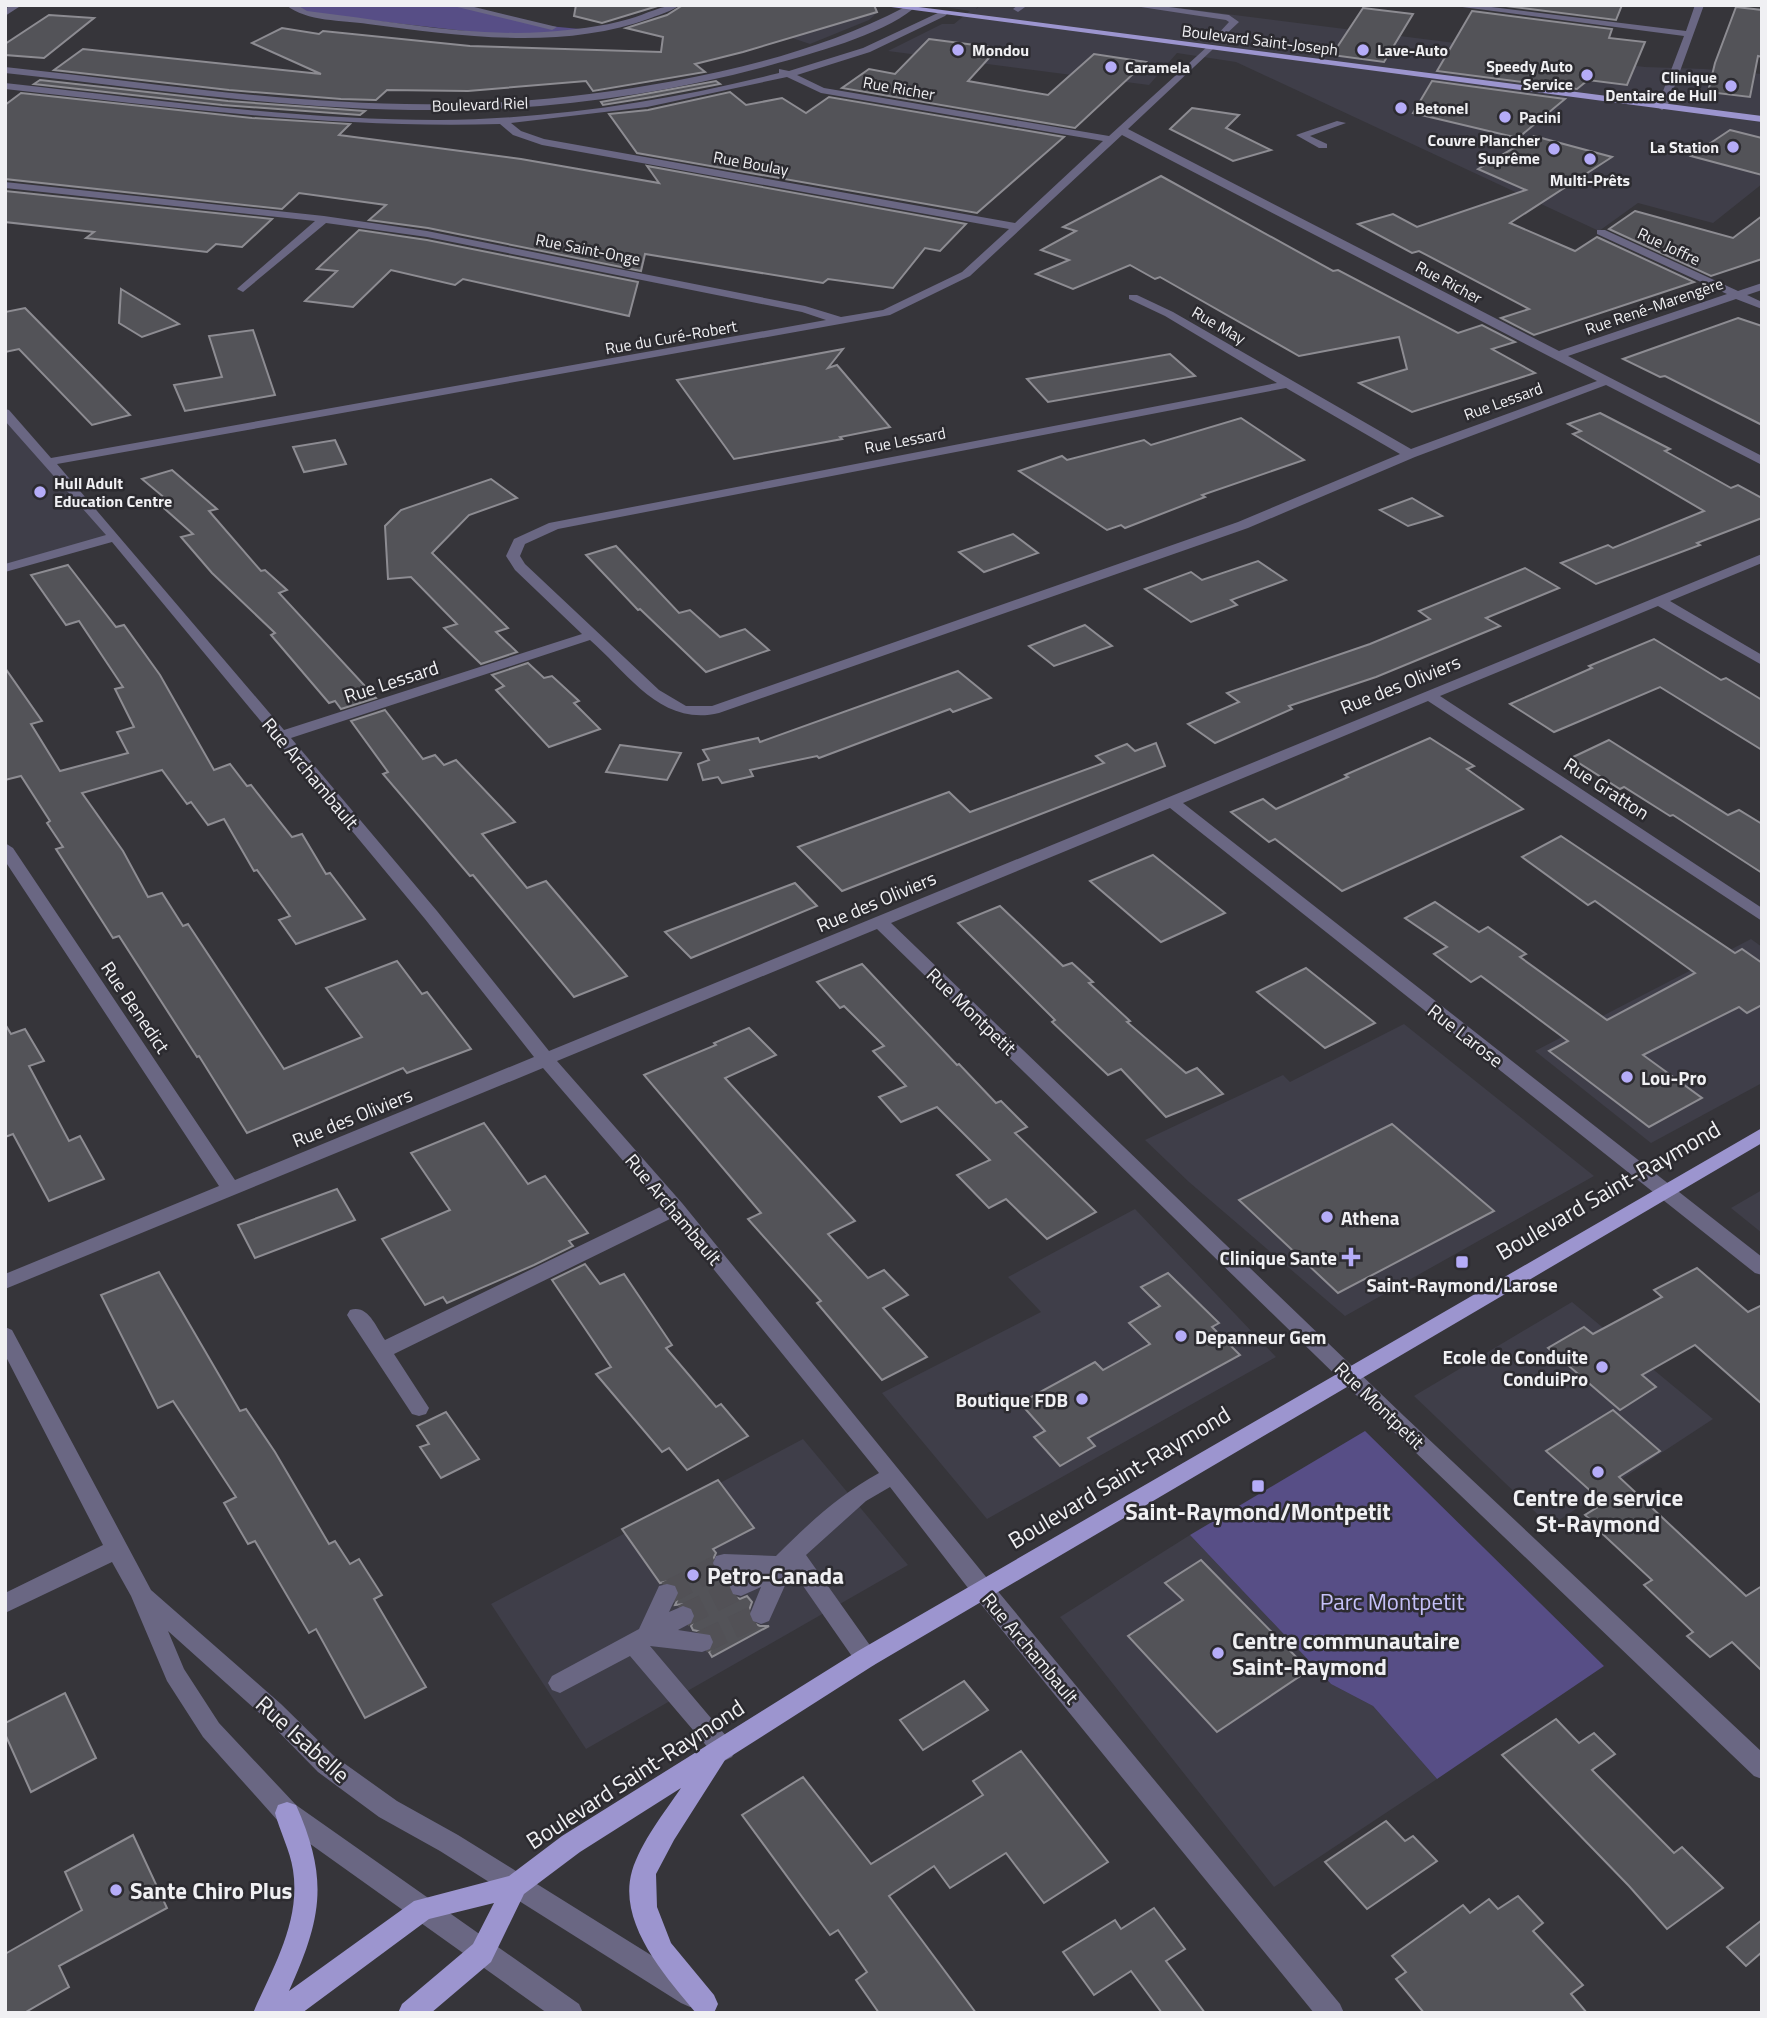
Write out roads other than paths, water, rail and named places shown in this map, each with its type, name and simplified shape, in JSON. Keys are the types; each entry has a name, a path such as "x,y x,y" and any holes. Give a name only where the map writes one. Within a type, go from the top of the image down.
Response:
{"main road":[{"name":"Boulevard Saint-Joseph","path":"880,5 1762,119"},
{"name":"Boulevard Saint-Raymond","path":"280,2013 423,1909 515,1886 571,1844 866,1658 1762,1133"},
{"path":"709,2008 661,1951 644,1907 644,1873 665,1832 720,1752"},
{"path":"266,2013 293,1952 307,1909 305,1869 286,1813"},
{"name":"Boulevard Saint-Raymond","path":"411,2013 482,1953 515,1886"}],"street":[{"path":"5,13 18,5"},
{"path":"290,5 305,13 492,34 554,34 605,28 640,20 676,5"},
{"path":"453,5 548,26 605,28"},
{"path":"1132,5 1229,18 1234,22 1222,35"},
{"path":"1451,5 1689,34"},
{"path":"1662,107 1700,5"},
{"name":"Boulevard Riel","path":"5,70 338,104 499,106 650,89 768,64 833,44 908,9"},
{"name":"Boulevard Riel","path":"5,86 321,118 500,121 629,107 788,74 877,46 942,14"},
{"name":"Rue du Curé-Robert","path":"48,462 843,323 887,313 966,274 1208,49"},
{"name":"Rue Richer","path":"768,64 811,87 834,93 1118,135 1762,461"},
{"path":"499,106 500,121"},
{"name":"Rue Boulay","path":"500,121 526,137 542,142 1017,227"},
{"path":"1323,146 1301,135 1341,123"},
{"name":"Rue Saint-Onge","path":"5,185 324,219 427,234 805,309 843,323"},
{"path":"243,289 324,219"},
{"name":"Rue Joffre","path":"1601,232 1762,306"},
{"name":"Rue René-Marengère","path":"1557,356 1762,286"},
{"name":"Rue May","path":"1133,297 1169,314 1288,384"},
{"name":"Rue Lessard","path":"1288,384 554,526 519,542 513,556 520,567 658,694 676,707 693,712 714,710 1243,525 1410,454 1607,381"},
{"path":"1288,384 1410,454"},
{"name":"Rue Archambault","path":"5,413 116,537 431,915 546,1060 675,1208 893,1475 983,1590 1332,2013"},
{"path":"5,568 116,537"},
{"name":"Rue des Oliviers","path":"5,1282 1762,558"},
{"path":"1658,600 1762,661"},
{"name":"Rue Lessard","path":"281,736 592,635"},
{"name":"Rue Gratton","path":"1429,695 1762,916"},
{"name":"Rue Larose","path":"1171,801 1762,1268"},
{"name":"Rue Benedict","path":"5,848 231,1189"},
{"name":"Rue Montpetit","path":"880,922 1348,1374 1762,1768"},
{"path":"381,1351 675,1208"},
{"path":"357,1315 419,1408"},
{"name":"Rue Isabelle","path":"5,1335 141,1593 174,1674 211,1730 286,1813 570,2013"},
{"path":"761,1614 788,1561 816,1530 858,1495 893,1475"},
{"path":"5,1604 116,1549"},
{"path":"723,1563 788,1561"},
{"path":"741,1587 788,1561"},
{"path":"788,1561 866,1658"},
{"name":"Rue Isabelle","path":"141,1593 273,1712 326,1764 388,1809 449,1843 709,2008"},
{"path":"640,1639 667,1593"},
{"path":"560,1683 683,1616"},
{"path":"640,1639 702,1642"},
{"path":"640,1639 720,1752"}],"tunnel":[{"path":"667,1593 724,1563"},
{"path":"683,1616 741,1587"},
{"path":"702,1642 761,1614"}],"place":[{"name":"Mondou","path":"958,50"},
{"name":"Lave-Auto","path":"1363,50"},
{"name":"Caramela","path":"1111,67"},
{"name":"Speedy Auto Service","path":"1587,75"},
{"name":"Clinique Dentaire de Hull","path":"1731,86"},
{"name":"Betonel","path":"1401,108"},
{"name":"Pacini","path":"1505,117"},
{"name":"La Station","path":"1733,147"},
{"name":"Couvre Plancher Suprême","path":"1554,149"},
{"name":"Multi-Prêts","path":"1590,159"},
{"name":"Hull Adult Education Centre","path":"40,492"},
{"name":"Lou-Pro","path":"1627,1077"},
{"name":"Athena","path":"1327,1217"},
{"name":"Clinique Sante","path":"1351,1257"},
{"name":"Saint-Raymond/Larose","path":"1462,1262"},
{"name":"Depanneur Gem","path":"1181,1336"},
{"name":"Ecole de Conduite ConduiPro","path":"1602,1367"},
{"name":"Boutique FDB","path":"1082,1399"},
{"name":"Centre de service St-Raymond","path":"1598,1472"},
{"name":"Saint-Raymond/Montpetit","path":"1258,1486"},
{"name":"Petro-Canada","path":"693,1575"},
{"name":"Centre communautaire Saint-Raymond","path":"1218,1653"},
{"name":"Sante Chiro Plus","path":"116,1890"}],"park label":[{"name":"Parc Montpetit","path":"1392,1601"}]}
